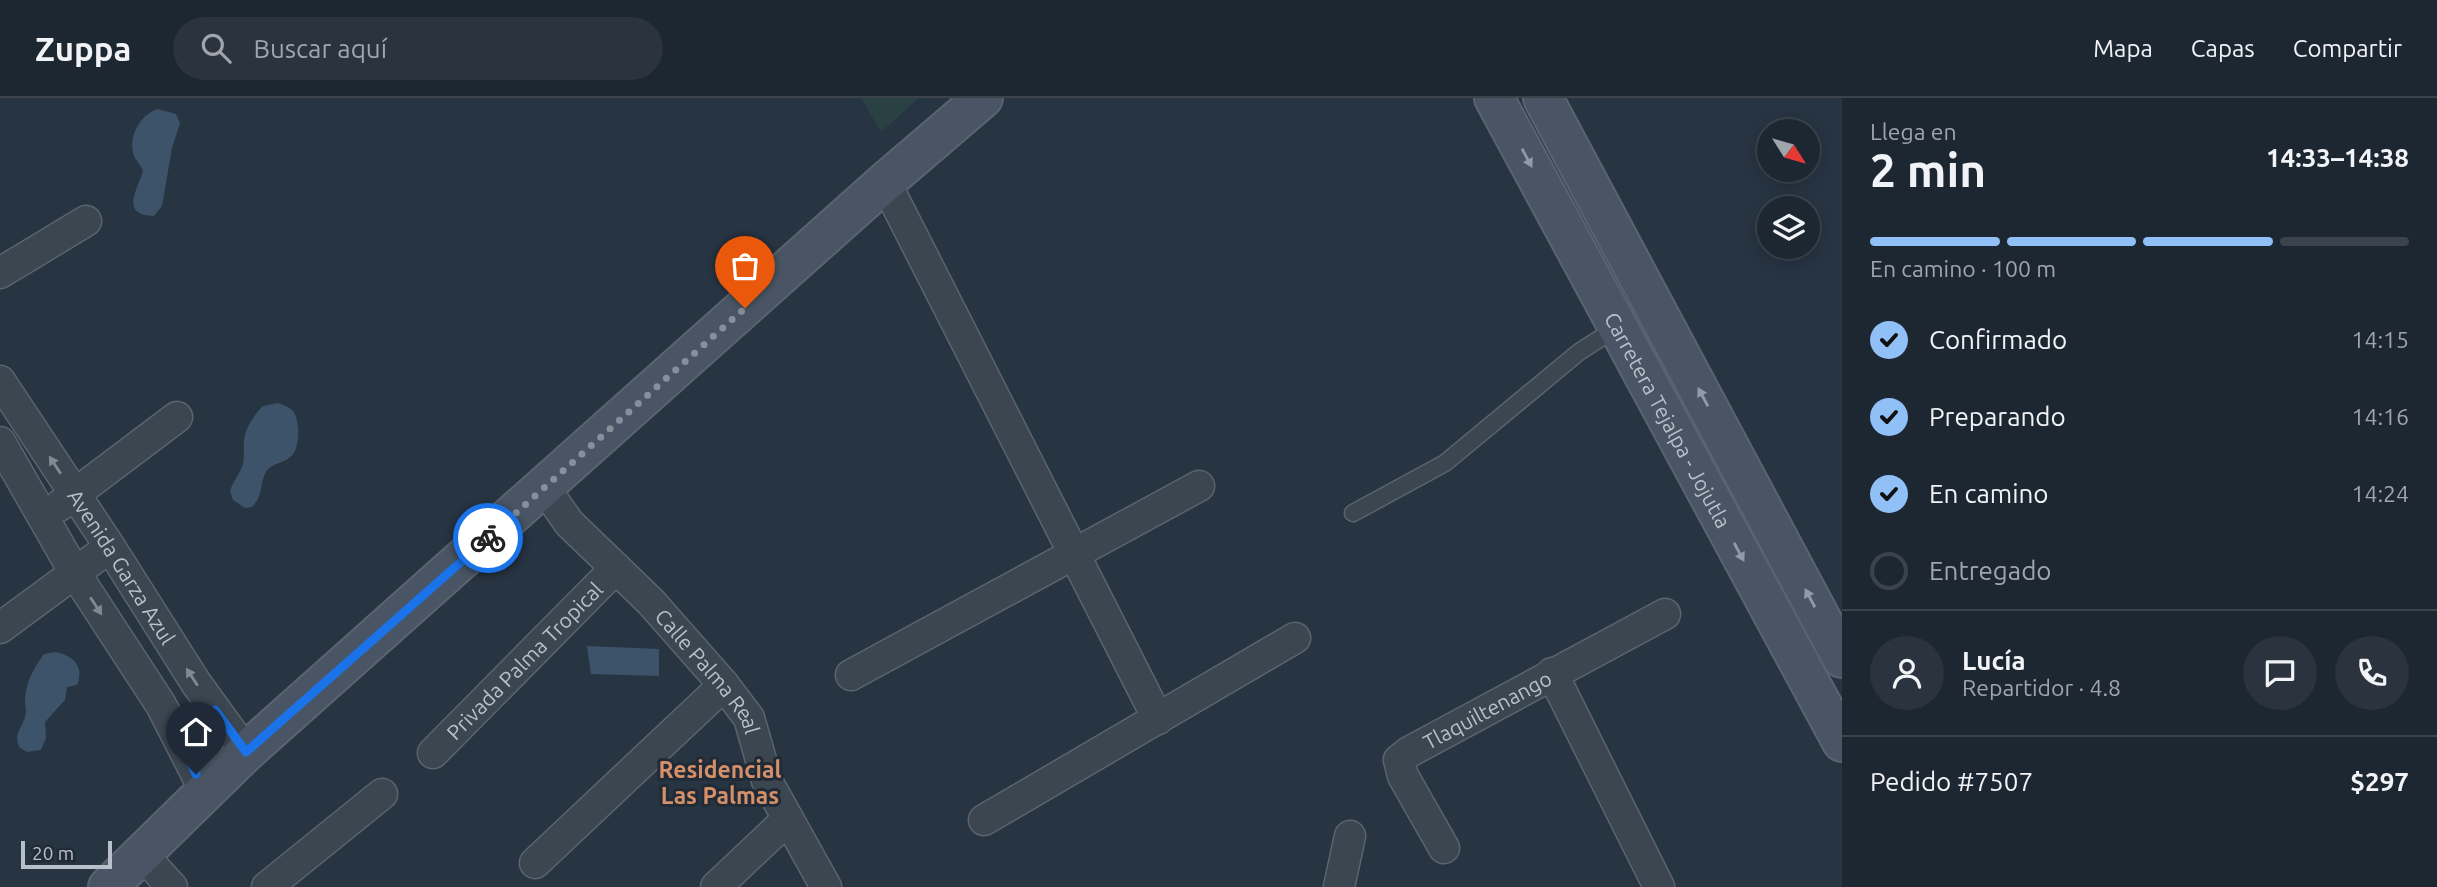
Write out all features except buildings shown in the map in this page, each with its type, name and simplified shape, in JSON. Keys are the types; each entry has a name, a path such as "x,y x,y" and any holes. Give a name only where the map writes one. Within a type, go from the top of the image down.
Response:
{"main road":[{"path":"108,887 246,752 885,182 984,98"},
{"name":"Carretera Tejalpa - Jojutla","path":"1494,98 1842,742"},
{"name":"Carretera Tejalpa - Jojutla","path":"1543,98 1842,658"}],"street":[{"path":"885,182 1158,719"},
{"path":"0,272 86,221"},
{"name":"Avenida Garza Azul","path":"0,381 215,710 246,752"},
{"path":"43,520 177,417"},
{"name":"Avenida Garza Azul","path":"0,442 75,573 161,705 205,791"},
{"path":"851,676 1199,486"},
{"name":"Calle Palma Real","path":"544,487 569,523 651,602 724,685 749,718 767,781 826,887"},
{"path":"0,628 110,547"},
{"name":"Privada Palma Tropical","path":"433,753 616,568"},
{"name":"Tlaquiltenango","path":"1444,848 1403,776 1399,761 1409,752 1665,614"},
{"path":"984,820 1295,638"},
{"path":"1552,673 1659,887"},
{"path":"535,863 724,685"},
{"path":"178,739 215,710"},
{"path":"267,887 382,794"},
{"path":"716,887 788,819"},
{"path":"1339,887 1350,836"},
{"path":"142,854 172,887"}],"lane":[{"path":"1353,513 1445,463 1579,352 1618,327"}],"green space":[{"path":"861,98 919,98 881,132"}],"water":[{"path":"158,109 176,114 180,123 172,148 162,206 154,216 143,215 134,206 135,193 143,171 134,156 133,141 140,121"},
{"path":"278,403 290,408 295,415 298,426 297,445 287,460 269,469 264,476 256,503 245,508 233,500 230,491 243,464 246,431 263,406"},
{"path":"587,646 659,649 659,676 591,674"},
{"path":"55,652 76,663 79,679 77,685 67,687 65,700 45,722 46,738 41,750 27,752 20,748 17,739 26,715 28,682 44,654"}],"way so far":[{"path":"488,538 745,308"}],"district":[{"name":"Residencial Las Palmas","path":"720,782"}],"route":[{"path":"196,774 178,739 215,710 246,752 488,538"}]}
